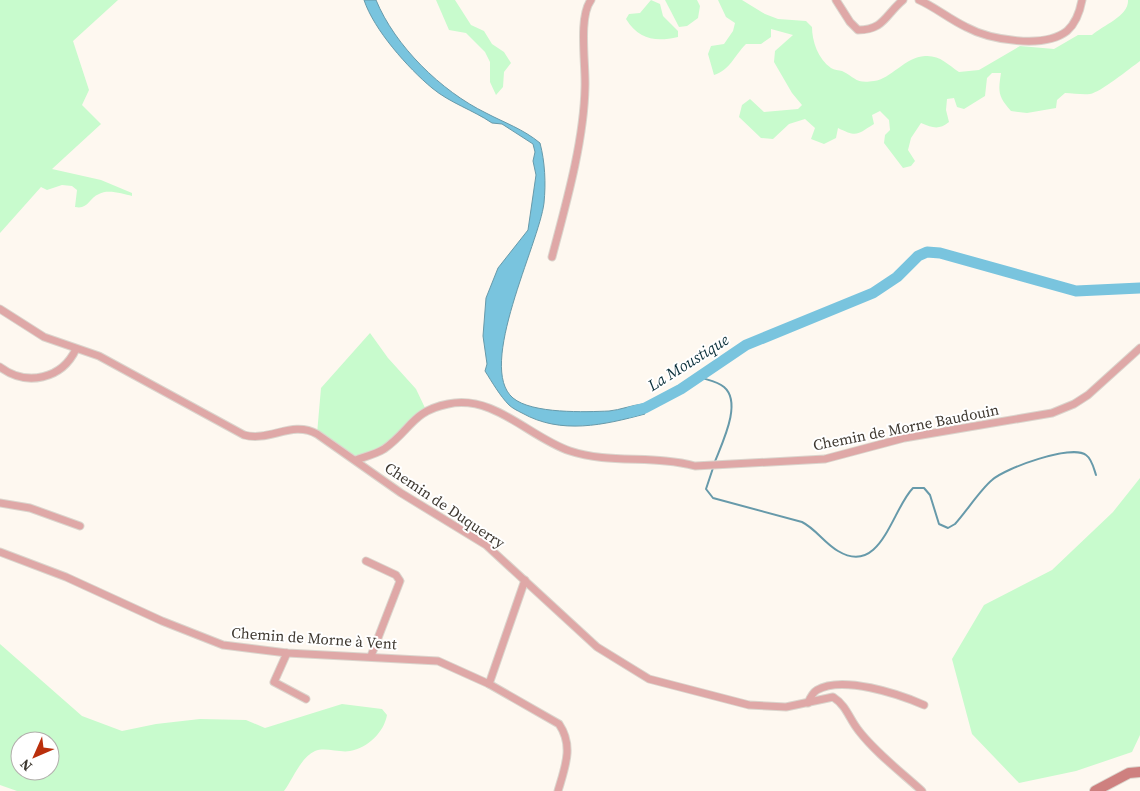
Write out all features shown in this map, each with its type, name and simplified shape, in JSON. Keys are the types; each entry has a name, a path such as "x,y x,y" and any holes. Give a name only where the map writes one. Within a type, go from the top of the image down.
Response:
{"street":[{"path":"552,257 566,201 581,125 586,88 584,21 591,0"},
{"path":"836,0 850,22 858,30 871,30 881,24 903,0"},
{"path":"918,0 967,28 990,36 1024,41 1049,39 1067,30 1080,12 1082,0"},
{"name":"Chemin de Duquerry","path":"0,309 44,338 104,359 244,435 259,437 291,428 311,430 401,493 486,545 597,647 649,678 749,705 786,707 827,697 839,701 845,707 858,730 922,791"},
{"path":"0,367 18,378 31,380 43,377 65,366 76,348"},
{"name":"Chemin de Morne Baudouin","path":"356,460 383,450 426,410 450,403 465,403 493,410 540,436 576,453 589,456 676,461 704,466 825,459 904,438 1052,412 1074,404 1088,395 1140,348"},
{"path":"1129,359 1140,355"},
{"path":"0,503 30,508 80,526"},
{"name":"Chemin de Morne à Vent","path":"0,552 66,577 162,621 223,645 287,653 371,656 438,662 489,684 550,717 559,724 566,735 567,753 558,791"},
{"path":"366,561 396,575 400,581 371,656"},
{"path":"489,684 525,580"},
{"path":"287,653 274,682 306,699"},
{"path":"808,703 815,690 827,686 847,684 908,698 924,705"},
{"path":"1095,791 1129,773 1140,772"}],"green space":[{"path":"0,0 118,0 73,41 89,90 82,105 101,124 52,169 101,180 132,193 132,196 107,192 96,196 83,207 75,207 77,190 72,186 62,185 47,190 41,187 0,233"},
{"path":"436,0 455,0 471,25 484,31 492,44 504,52 511,63 504,72 503,87 496,95 490,82 490,62 485,52 466,33 449,30"},
{"path":"651,0 660,4 663,16 678,31 678,37 649,38 631,26 626,19 629,14 640,13"},
{"path":"665,0 697,0 700,6 698,18 687,26 679,27"},
{"path":"718,0 742,0 765,14 778,19 806,21 812,27 817,49 826,64 832,69 842,71 863,82 880,79 918,57 935,57 959,72 979,70 1020,46 1054,49 1078,35 1092,35 1120,15 1127,6 1128,0 1140,0 1140,61 1108,85 1095,92 1090,94 1065,93 1057,100 1056,108 1027,113 1011,111 1000,94 1001,73 992,73 987,78 985,96 964,109 957,107 954,98 947,99 946,110 949,122 945,125 936,127 921,123 911,138 908,150 915,161 911,166 903,168 884,143 885,135 890,130 889,120 880,111 872,115 874,124 864,130 854,134 838,128 836,138 824,144 811,139 815,128 805,119 789,124 773,139 761,138 739,117 742,105 750,99 764,112 798,109 802,105 792,93 774,62 775,51 793,35 771,29 771,37 761,44 746,44 724,70 714,75 708,54 711,46 724,44 733,31 735,23 726,17"},
{"path":"370,333 388,358 416,389 426,410 383,450 356,460 317,434 321,388"},
{"path":"1140,478 1140,735 1132,752 1076,771 1019,783 972,734 952,659 984,605 1052,570 1113,512"},
{"path":"0,644 82,716 122,731 156,724 200,719 246,720 265,728 342,704 382,709 387,715 379,733 369,743 350,751 319,750 310,754 301,763 284,791 17,791 0,785"}],"water":[{"path":"364,0 376,0 384,17 407,50 436,80 452,93 540,143 545,173 544,203 540,222 505,333 502,360 504,382 513,398 533,407 574,412 609,411 643,404 645,414 614,422 583,426 552,424 537,420 513,408 496,389 485,371 487,364 483,336 486,298 498,268 528,230 536,175 533,161 535,152 533,144 502,124 492,123 446,98 432,88 393,48 375,24"}],"waterway":[{"name":"La Moustique","path":"630,412 645,408 681,389 746,345 873,293 897,277 918,256 927,252 940,253 1076,291 1140,288"},
{"path":"699,377 724,387 729,394 731,403 729,424 714,464"},
{"path":"713,468 706,489 713,498 802,522 812,528 833,548 853,557 865,555 875,548 884,537 913,488 924,488 930,495 939,524 948,528 955,524 992,480 1010,469 1054,455 1078,452 1090,459 1096,475"}]}
